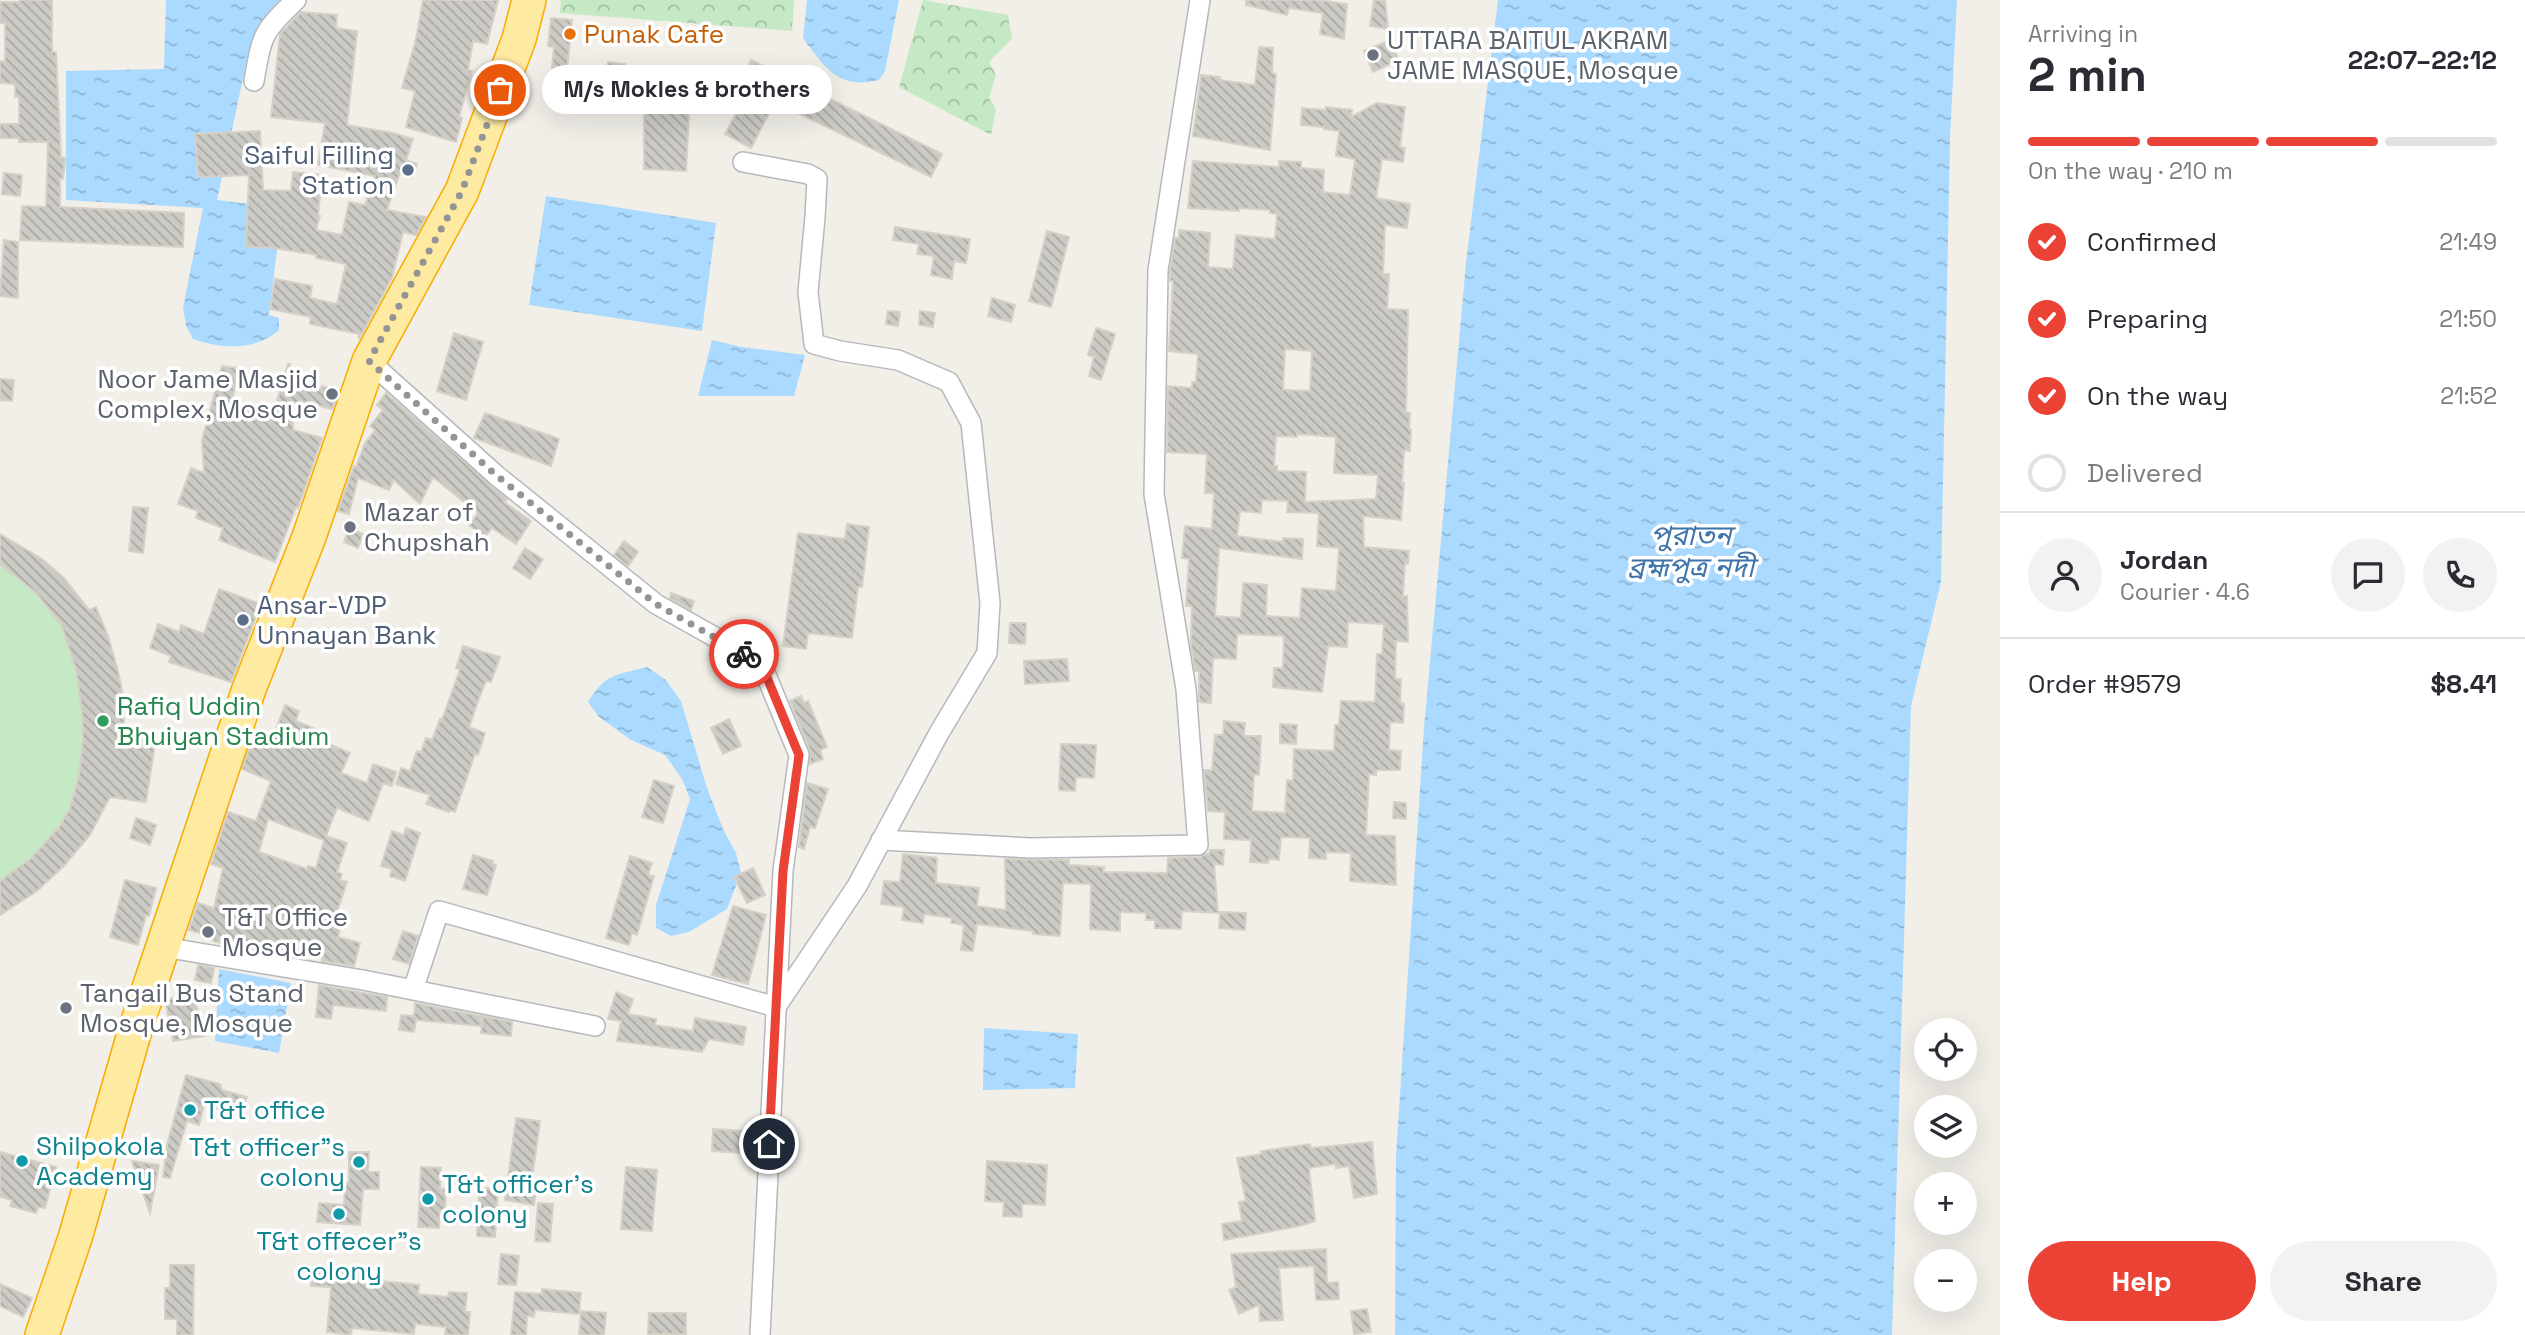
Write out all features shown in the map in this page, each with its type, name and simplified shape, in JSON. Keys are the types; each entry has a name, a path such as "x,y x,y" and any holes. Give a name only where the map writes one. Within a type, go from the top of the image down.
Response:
{"highway":[{"path":"42,1335 75,1238 136,1027 249,689 309,537 369,361 462,191 519,39 529,0"}],"street":[{"path":"254,81 261,43 270,24 296,0"},
{"path":"881,840 1030,848 1199,845 1186,689 1154,494 1158,270 1200,0"},
{"path":"743,162 808,174 817,180 808,292 814,345 898,360 949,383 971,423 990,603 987,653 939,733 857,886 776,1007"},
{"path":"369,361 496,475 656,604 761,663 799,755 783,871 760,1335"},
{"path":"413,990 439,911 776,1007"},
{"path":"163,947 413,990 596,1026"}],"green space":[{"path":"561,0 794,0 792,31 560,13"},
{"path":"923,0 1008,15 1012,39 989,62 996,75 989,98 996,109 991,135 899,87"},
{"path":"0,564 34,591 56,615 62,626 78,684 83,747 77,788 64,819 40,850 0,881"}],"water":[{"path":"166,0 284,0 273,7 259,24 248,55 217,200 282,208 269,315 279,318 279,330 260,342 249,345 215,345 193,339 186,326 183,307 203,208 66,200 66,71 164,69"},
{"path":"807,0 899,0 885,71 879,80 852,82 842,79 826,67 803,38"},
{"name":"পুরাতন ব্রহ্মপুত্র নদী","path":"1498,0 1957,0 1950,138 1941,582 1911,706 1892,1335 1395,1335 1396,1156 1424,728 1466,263"},
{"path":"546,196 716,223 702,331 529,305"},
{"path":"712,340 742,347 805,355 794,396 698,396"},
{"path":"647,667 666,680 681,701 706,785 723,829 736,853 741,873 727,909 689,932 671,936 656,928 656,905 690,799 682,779 665,755 631,740 599,717 588,702 606,680"},
{"path":"219,969 291,983 279,1053 215,1041"},
{"path":"984,1028 1078,1034 1075,1088 983,1090"}],"building":[{"path":"52,0 52,52 56,52 61,157 65,158 63,179 60,178 60,207 184,213 183,247 20,240 22,206 46,207 48,142 19,142 19,138 0,138 0,124 19,124 19,97 15,97 15,84 0,83 0,61 5,62 5,23 0,23 0,2"},
{"path":"423,0 498,0 487,44 473,41 468,70 472,71 459,117 462,118 456,142 406,127 415,91 402,88 416,39"},
{"path":"1246,0 1318,0 1347,4 1344,39 1320,34 1323,13 1289,8 1287,15 1246,5"},
{"path":"1374,0 1385,0 1388,29 1370,26"},
{"path":"301,12 337,15 336,28 357,31 347,125 413,139 406,160 417,164 412,177 400,173 387,210 426,217 416,235 403,232 392,278 359,339 359,334 310,324 311,317 270,309 275,279 312,286 310,298 337,304 346,264 316,258 317,255 274,248 246,247 249,175 198,177 195,134 260,131 263,190 291,191 293,172 322,175 320,216 316,230 342,235 349,202 365,205 375,176 318,165 325,123 271,117 280,34"},
{"path":"551,18 572,20 567,69 552,68 554,47 548,46"},
{"path":"1390,40 1399,60 1373,72 1364,51"},
{"path":"1259,47 1273,48 1272,73 1276,74 1270,150 1193,136 1201,75 1255,85"},
{"path":"751,60 942,154 931,177 775,102 751,148 725,134 749,89 740,85"},
{"path":"608,62 625,64 623,76 691,78 686,171 644,169 644,105 591,103 591,84 605,84"},
{"path":"1377,103 1405,107 1400,147 1405,148 1403,162 1382,159 1376,198 1410,204 1407,228 1385,225 1383,274 1389,274 1387,309 1408,310 1406,412 1410,413 1410,451 1404,450 1401,520 1363,516 1364,547 1409,551 1408,564 1405,563 1403,596 1407,596 1408,642 1396,641 1395,679 1401,679 1403,723 1390,722 1389,750 1401,751 1400,770 1376,770 1376,775 1369,774 1366,835 1395,836 1396,885 1350,881 1351,853 1326,852 1326,859 1309,858 1310,838 1281,837 1279,860 1269,859 1268,863 1250,862 1251,840 1224,839 1225,812 1208,811 1204,770 1212,770 1215,735 1223,735 1224,721 1245,723 1244,736 1261,736 1259,775 1254,774 1252,811 1285,813 1287,780 1293,781 1294,749 1334,751 1335,725 1339,725 1341,701 1375,702 1377,654 1382,654 1384,624 1348,622 1347,647 1328,646 1322,692 1273,687 1274,668 1283,668 1284,636 1237,634 1236,659 1213,658 1211,703 1199,702 1199,671 1195,671 1191,644 1192,606 1186,606 1189,559 1182,558 1185,526 1212,529 1214,493 1205,493 1207,454 1167,452 1168,386 1192,388 1192,382 1196,382 1198,354 1169,351 1173,281 1170,281 1170,271 1175,238 1179,238 1179,230 1210,233 1208,267 1233,269 1236,235 1275,239 1277,214 1270,213 1270,210 1188,208 1193,161 1279,167 1279,161 1301,162 1301,168 1324,170 1323,192 1350,195 1355,159 1336,156 1339,131 1301,125 1302,108 1352,110 1351,117","holes":["1285,349 1312,351 1310,391 1283,390","1297,434 1336,437 1334,473 1378,475 1376,499 1305,502 1306,472 1277,471 1277,466 1274,466 1276,436 1297,437","1262,500 1288,501 1287,512 1319,513 1317,546 1339,548 1336,591 1302,588 1300,618 1266,616 1267,585 1243,583 1241,618 1215,616 1219,548 1302,559 1303,539 1283,538 1283,542 1237,536 1240,511 1261,513"]},
{"path":"4,173 22,175 20,196 2,194"},
{"path":"895,227 970,239 966,263 954,261 952,279 931,275 934,256 917,254 919,244 893,240"},
{"path":"1047,231 1069,237 1051,307 1029,301"},
{"path":"4,240 18,242 18,298 0,296"},
{"path":"992,298 1015,305 1011,322 988,316"},
{"path":"888,311 900,312 898,326 886,324"},
{"path":"920,311 935,313 933,327 919,325"},
{"path":"1096,328 1115,334 1101,380 1089,376 1094,357 1088,355"},
{"path":"454,333 483,342 466,400 437,391"},
{"path":"288,364 291,381 339,391 332,409 306,402 305,406 292,402 293,430 322,438 298,508 296,507 275,562 219,540 223,528 196,518 198,511 178,504 191,468 204,473 202,440 222,366 237,368 232,405 273,414"},
{"path":"0,379 14,380 12,401 0,400"},
{"path":"386,393 507,499 504,502 531,521 516,544 492,528 485,537 469,525 478,513 433,477 420,504 394,480 389,490 358,478 349,514 338,511 354,466 356,467 365,443 375,430 370,426 383,410 377,405"},
{"path":"485,413 559,439 551,466 474,438"},
{"path":"133,507 148,508 143,553 129,551"},
{"path":"847,524 869,527 862,587 858,587 852,638 808,633 806,649 783,646 798,533 845,539"},
{"path":"349,528 363,534 358,548 344,542"},
{"name":"Rafiq Uddin Bhuiyan Stadium","path":"0,534 42,559 64,578 89,610 96,607 118,671 124,700 124,732 156,737 146,802 110,797 90,835 63,867 37,891 0,915 0,881 31,858 59,827 70,808 79,775 83,741 76,670 61,624 36,593 0,564"},
{"path":"624,541 638,552 628,566 614,555"},
{"path":"525,548 543,559 530,579 513,568"},
{"path":"219,589 261,604 231,682 169,662 171,656 150,648 158,624 179,632 181,625 204,634"},
{"path":"671,593 694,601 691,610 670,598"},
{"path":"1010,623 1026,623 1025,644 1009,643"},
{"path":"463,646 500,657 491,682 486,681 469,727 485,733 478,755 475,754 455,812 449,812 426,804 430,795 396,784 401,768 410,771 417,751 421,752 426,738 432,740 440,719 442,720 460,669 456,668"},
{"path":"1067,659 1069,681 1025,684 1024,661"},
{"path":"801,696 804,703 808,701 827,747 820,750 823,759 810,764 810,750 790,701"},
{"path":"285,705 299,711 296,721 325,733 322,741 350,753 341,773 367,783 373,764 396,772 392,786 383,783 369,821 337,808 326,836 347,843 337,872 342,874 340,880 347,882 336,915 343,917 338,937 360,943 354,966 264,946 263,951 232,946 213,941 214,937 189,930 198,903 214,908 223,868 211,864 228,812 256,821 271,781 242,769 255,732 272,740","holes":["268,819 324,840 316,868 308,866 307,869 259,852"]},
{"path":"729,719 741,746 723,754 711,728"},
{"path":"1280,724 1297,725 1296,744 1280,743"},
{"path":"1061,744 1096,745 1094,778 1076,777 1075,791 1059,790"},
{"path":"654,780 674,786 663,823 642,817"},
{"path":"807,783 828,789 815,828 810,827 804,849 799,847"},
{"path":"1394,802 1406,803 1406,819 1393,818"},
{"path":"136,818 156,825 150,845 130,838"},
{"path":"406,828 420,833 405,881 390,876 392,869 381,866 392,831 404,835"},
{"path":"1210,850 1224,850 1223,865 1214,864 1218,913 1182,911 1181,929 1155,928 1155,920 1146,920 1146,913 1120,912 1120,931 1090,929 1091,884 1063,883 1060,936 977,924 973,951 961,950 964,925 951,923 952,918 924,914 923,923 902,920 904,907 881,904 884,881 900,882 903,854 937,858 936,883 979,888 977,906 1006,910 1005,859 1069,860 1069,865 1104,867 1103,872 1167,873 1168,858 1199,857 1210,853"},
{"path":"473,855 493,861 492,864 496,865 487,895 463,889"},
{"path":"630,856 652,863 648,875 654,876 637,935 632,933 629,945 606,938"},
{"path":"753,868 765,895 747,903 734,877"},
{"path":"125,880 156,888 138,945 110,937"},
{"path":"733,906 766,915 748,984 712,975"},
{"path":"1220,912 1246,913 1245,930 1219,928"},
{"path":"403,931 418,936 409,964 393,959"},
{"path":"198,965 214,968 211,983 195,980"},
{"path":"319,985 387,997 386,1011 333,1005 331,1019 316,1017"},
{"path":"616,992 633,999 628,1014 656,1019 655,1025 693,1031 695,1018 746,1027 743,1045 709,1039 702,1052 617,1041 621,1021 608,1019"},
{"path":"193,993 205,1036 173,1041 165,1000"},
{"path":"415,1003 481,1016 480,1026 416,1020 414,1032 399,1030 401,1015 414,1016"},
{"path":"483,1016 512,1022 511,1036 481,1033"},
{"name":"T&t office","path":"186,1075 220,1084 222,1090 247,1097 241,1115 204,1105 199,1125 187,1121 170,1178 163,1177 167,1145"},
{"path":"516,1118 540,1121 532,1179 537,1180 534,1205 505,1200"},
{"path":"713,1129 745,1131 743,1153 712,1151"},
{"path":"1372,1142 1377,1194 1354,1198 1349,1166 1336,1168 1336,1164 1309,1168 1315,1221 1224,1240 1222,1224 1242,1221 1239,1202 1246,1201 1237,1158 1262,1154 1261,1151 1310,1144 1311,1148"},
{"path":"0,1152 56,1167 45,1208 38,1207 36,1213 10,1206 12,1200 0,1197"},
{"path":"349,1152 369,1152 368,1172 379,1172 379,1189 363,1189 360,1225 317,1222 319,1203 344,1205 345,1182 349,1182"},
{"path":"132,1161 159,1165 150,1213"},
{"path":"987,1161 1047,1165 1045,1205 1022,1204 1022,1217 1003,1216 1004,1202 985,1201"},
{"name":"T&t officer's colony","path":"421,1167 441,1168 440,1189 446,1189 445,1210 440,1210 439,1228 418,1227"},
{"path":"626,1167 657,1170 652,1231 621,1229"},
{"path":"479,1188 498,1189 495,1237 477,1236"},
{"path":"538,1203 553,1204 550,1242 535,1241"},
{"path":"1326,1249 1327,1283 1338,1282 1339,1299 1316,1300 1314,1266 1279,1268 1283,1320 1260,1321 1259,1305 1239,1314 1229,1290 1236,1287 1231,1254"},
{"path":"501,1254 519,1256 516,1285 498,1284"},
{"path":"170,1265 194,1265 193,1335 177,1335 177,1319 165,1319 165,1288 170,1288"},
{"path":"312,1268 362,1273 362,1279 419,1285 418,1294 448,1297 449,1292 467,1293 465,1312 470,1312 468,1335 445,1335 446,1327 415,1324 414,1334 352,1328 351,1335 327,1332 331,1287 311,1286"},
{"path":"0,1284 32,1298 23,1317 0,1306"},
{"path":"542,1289 581,1293 579,1314 535,1310 534,1317 527,1316 526,1335 511,1335 515,1292 542,1294"},
{"path":"1367,1309 1371,1332 1354,1334 1351,1311"},
{"path":"581,1311 606,1313 604,1335 579,1335"},
{"path":"649,1313 686,1313 686,1334 648,1334"}],"way so far":[{"path":"500,90 462,191 369,361 496,475 656,604 744,654"}],"place":[{"name":"Punak Cafe","path":"570,34"},
{"name":"UTTARA BAITUL AKRAM JAME MASQUE, Mosque","path":"1373,55"},
{"name":"M/s Mokles & brothers","path":"500,90"},
{"name":"Saiful Filling Station","path":"408,170"},
{"name":"Noor Jame Masjid Complex, Mosque","path":"332,394"},
{"name":"Mazar of Chupshah","path":"350,527"},
{"name":"Ansar-VDP Unnayan Bank","path":"243,620"},
{"name":"Rafiq Uddin Bhuiyan Stadium","path":"103,721"},
{"name":"T&T Office Mosque","path":"208,932"},
{"name":"Tangail Bus Stand Mosque, Mosque","path":"66,1008"},
{"name":"T&t office","path":"190,1110"},
{"name":"Shilpokola Academy","path":"22,1161"},
{"name":"T&t officer\"s colony","path":"359,1162"},
{"name":"T&t officer's colony","path":"428,1199"},
{"name":"T&t offecer\"s colony","path":"339,1214"}],"route":[{"path":"744,654 761,663 799,755 783,871 769,1144"}]}
